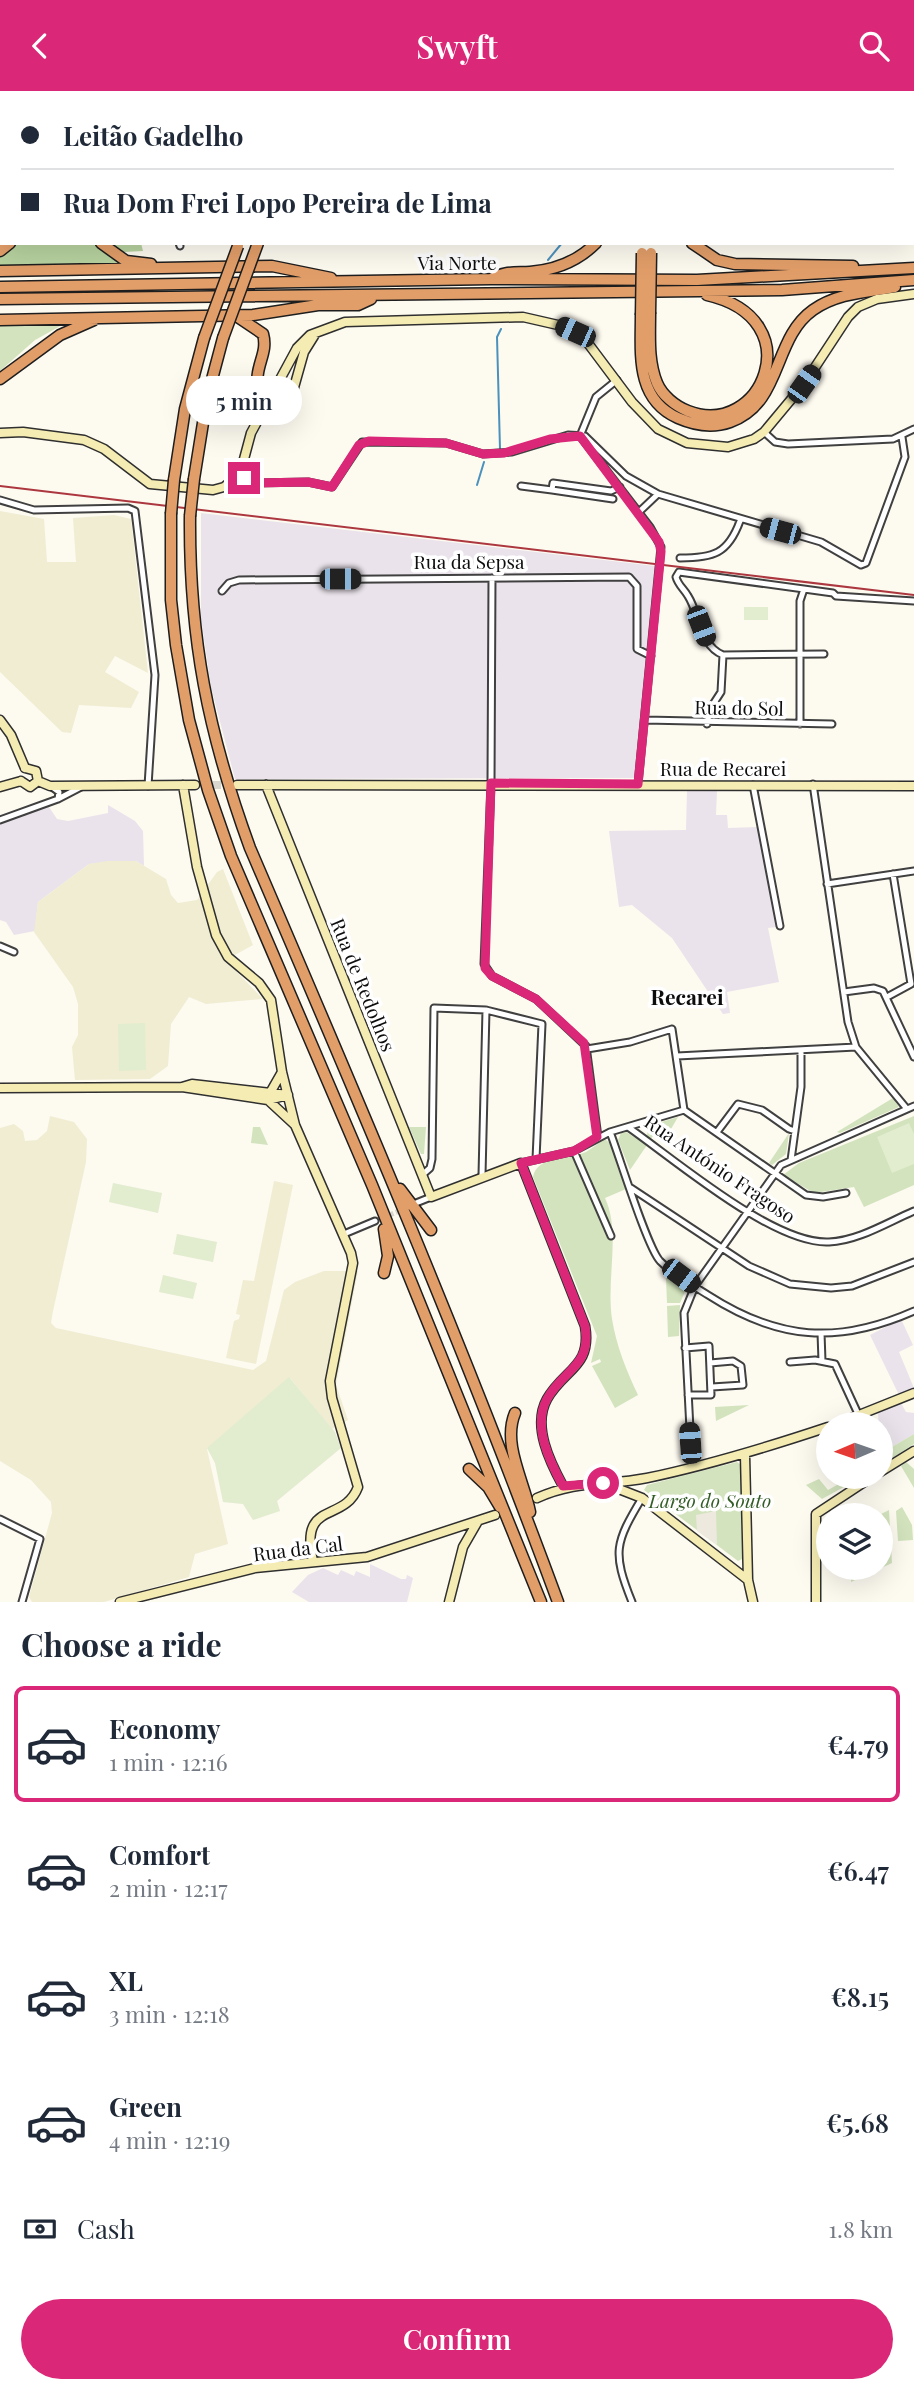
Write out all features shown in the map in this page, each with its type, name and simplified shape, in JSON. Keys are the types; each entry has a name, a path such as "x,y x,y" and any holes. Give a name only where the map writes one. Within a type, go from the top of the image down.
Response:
{"highway":[{"path":"105,245 126,261 172,267"},
{"path":"238,245 204,338 185,409 174,480 171,514 171,600 177,656 189,720 208,790 231,856 372,1185 509,1517 541,1602"},
{"path":"257,245 222,338 207,398 194,479 190,516 191,581 201,681 229,792 250,848 391,1177 495,1430 558,1602"},
{"path":"491,279 501,273 545,271 583,255 594,245"},
{"path":"695,245 717,260 735,264 914,266"},
{"path":"647,248 641,364 650,395 680,419 715,425 738,419 758,404 768,391 792,334 812,311 846,295 914,281"},
{"path":"0,271 272,266 349,281"},
{"name":"Via Norte","path":"0,287 491,279 697,280 914,266"},
{"name":"Via Norte","path":"0,299 378,297 689,291 782,289 914,281"},
{"path":"645,314 651,365 662,392 681,408 699,415 717,415 738,408 764,376 767,355 763,333 749,313 731,301 689,291"},
{"path":"0,320 235,316 318,305 358,305 378,297"},
{"path":"235,316 256,326 262,334 264,348 255,377 261,415"},
{"path":"0,379 60,335 98,319"},
{"path":"259,395 270,398"},
{"path":"391,1177 431,1230"},
{"path":"372,1185 375,1209 387,1236 388,1256 384,1273"},
{"path":"515,1413 510,1431 512,1449 525,1489 539,1550"},
{"path":"469,1469 488,1487 509,1517"}],"street":[{"path":"0,433 23,432 84,440 104,449 144,481 157,486 213,490 225,487 240,474 249,438 302,341 321,330 345,322 369,320 542,319 575,332 587,342 652,424 687,443 728,447 746,442 764,432 804,384 848,317 858,307 877,299 914,294"},
{"path":"261,415 293,391 307,346 321,330"},
{"path":"580,436 596,397 617,380"},
{"path":"270,398 282,398"},
{"path":"764,432 783,444 902,437 914,429"},
{"path":"240,474 252,483 308,482 332,487 362,442 446,443 483,454 504,453 550,439 580,436 589,439 626,476 658,494 821,542 856,564 864,565 905,457 902,437"},
{"path":"580,436 639,512 659,542 661,552 638,784"},
{"path":"552,490 553,483 611,491 620,487"},
{"path":"521,486 613,499"},
{"path":"587,496 589,488"},
{"path":"639,512 658,494"},
{"path":"0,500 34,510 128,508 135,512 155,675 148,786"},
{"path":"680,558 714,556 728,543 740,520"},
{"path":"824,654 723,655 707,643 688,595 677,582 679,572 833,593 836,596 914,601"},
{"path":"492,577 491,783 484,964 492,976 527,993 544,1006 587,1048 597,1137"},
{"name":"Rua da Sepsa","path":"222,591 229,583 239,580 629,577 637,586 637,649 651,656"},
{"path":"800,724 800,601 804,589"},
{"path":"707,724 710,709 721,692 723,655"},
{"path":"0,720 11,735 25,768"},
{"name":"Rua do Sol","path":"645,720 707,724 832,724"},
{"path":"25,768 36,771 38,781"},
{"path":"21,781 21,773 25,768"},
{"path":"0,787 21,781 30,787 38,781"},
{"path":"38,781 59,792 58,799"},
{"name":"Rua de Recarei","path":"237,785 491,783 914,786"},
{"path":"183,785 197,867 216,936 228,957 259,983 271,1000 282,1072 295,1125 344,1234 353,1263 330,1381 332,1398 358,1487 352,1498 313,1525 309,1542 313,1562"},
{"path":"50,786 195,785"},
{"name":"Rua de Redolhos","path":"266,785 431,1197"},
{"path":"753,785 780,926"},
{"path":"692,1468 684,1313 695,1286 773,1173 791,1160 911,1107 856,1047 848,1022 813,785"},
{"path":"0,820 58,799 84,786"},
{"path":"827,884 914,870"},
{"path":"887,997 911,983 893,874"},
{"path":"0,946 14,952"},
{"path":"844,992 874,988 887,997 914,1057"},
{"path":"422,1175 430,1168 432,1159 434,1008 486,1010 541,1024 536,1159"},
{"path":"482,1175 486,1010"},
{"path":"587,1048 631,1042 669,1028 674,1032 684,1110 806,1195 823,1197 846,1193"},
{"path":"677,1056 801,1052 856,1047"},
{"path":"791,1160 796,1131 801,1052"},
{"path":"269,1096 282,1072"},
{"path":"0,1088 182,1087 192,1084 269,1096 288,1095"},
{"path":"269,1096 295,1125"},
{"path":"717,1132 737,1104 762,1109 789,1129 796,1131"},
{"path":"416,1203 482,1175 574,1151 610,1132 684,1110"},
{"name":"Rua António Fragoso","path":"628,1127 747,1210 795,1237 829,1242 853,1237 914,1211"},
{"path":"610,1132 659,1260 695,1286 752,1320 794,1333 821,1333 866,1328 914,1311"},
{"path":"574,1151 611,1237"},
{"path":"521,1163 585,1326 588,1345 578,1365 546,1400 541,1427 546,1449 563,1486"},
{"path":"631,1188 772,1279 811,1287 852,1286 914,1262"},
{"path":"344,1234 374,1221"},
{"path":"821,1333 822,1361"},
{"path":"685,1348 709,1346 712,1387 711,1395 688,1395"},
{"path":"710,1363 733,1361 741,1366 743,1385 712,1387"},
{"path":"790,1362 822,1361 835,1364 857,1412"},
{"path":"869,1412 914,1393"},
{"path":"537,1498 563,1486 644,1479 692,1468 745,1455 816,1431"},
{"path":"893,1464 914,1451"},
{"path":"745,1455 748,1580 753,1602"},
{"path":"642,1499 636,1491 644,1479"},
{"path":"603,1483 642,1499 748,1580"},
{"path":"816,1602 816,1514 854,1489"},
{"path":"632,1602 617,1549 642,1499"},
{"name":"Rua da Cal","path":"120,1602 255,1569 367,1557 495,1515"},
{"path":"0,1519 40,1539 22,1602"},
{"path":"449,1602 463,1547 478,1521"},
{"path":"738,1571 748,1565"}],"shaded area":[{"path":"0,511 44,519 47,562 76,562 73,518 114,515 131,519 148,673 115,656 105,672 139,692 131,708 79,705 71,733 62,732 0,672"},
{"path":"201,513 655,566 636,778 235,779 211,687 201,618"},
{"path":"687,790 717,790 716,815 727,815 728,828 758,827 777,927 768,928 779,982 727,992 730,1013 723,1014 672,938 632,905 619,907 609,831 686,830"},
{"path":"108,805 135,821 143,831 144,866 136,861 89,864 38,902 35,931 14,935 6,922 0,920 0,815 25,808 49,807 57,819 68,821 108,813"},
{"path":"136,861 166,879 171,895 178,903 197,900 217,872 223,869 253,945 233,956 236,971 263,999 206,1004 189,997 171,1024 168,1066 150,1079 75,1080 72,1047 78,1035 78,1004 73,987 34,932 38,902 89,864"},
{"path":"50,1116 74,1122 87,1139 86,1162 51,1323 56,1328 253,1370 266,1361 284,1290 295,1282 324,1271 358,1271 336,1385 348,1420 332,1429 290,1378 207,1449 228,1544 195,1554 189,1577 104,1602 32,1602 29,1597 52,1513 51,1502 31,1480 0,1461 0,1128 14,1124 23,1131 25,1141 37,1140 47,1131"},
{"path":"274,1181 293,1185 256,1364 226,1358 234,1321 239,1319 240,1315 236,1314 243,1280 254,1281"},
{"path":"901,1319 913,1345 899,1352 914,1388 899,1395 870,1335"},
{"path":"901,1403 906,1412 914,1413 914,1434 893,1446 893,1412 880,1412"},
{"path":"716,1511 717,1545 697,1531 696,1515"},
{"path":"370,1564 401,1579 406,1579 407,1575 413,1578 407,1602 309,1602 292,1592 308,1575 323,1568 338,1575 341,1570 354,1576 356,1571 370,1577"}],"green space":[{"path":"0,245 142,245 143,251 106,253 122,266 0,265"},
{"path":"0,324 64,324 35,340 0,371"},
{"path":"744,607 768,607 768,620 744,620"},
{"path":"145,1023 146,1070 119,1071 118,1024"},
{"path":"893,1098 899,1107 837,1132"},
{"path":"914,1116 914,1185 864,1207 854,1187 814,1193 783,1175 799,1163"},
{"path":"678,1117 671,1129 668,1127 665,1131 659,1128 650,1140 647,1138 648,1126"},
{"path":"909,1123 914,1134 914,1164 892,1173 877,1137"},
{"path":"253,1127 260,1127 268,1145 251,1143"},
{"path":"409,1127 426,1127 424,1154 421,1154"},
{"path":"626,1132 647,1145 630,1170 618,1140 621,1133"},
{"path":"789,1133 786,1154 772,1165 769,1163"},
{"path":"605,1139 611,1144 626,1189 605,1198 610,1211 613,1241 612,1319 622,1358 638,1395 615,1408 592,1366 601,1362 600,1359 591,1363 597,1336 533,1177 541,1165 586,1152"},
{"path":"113,1183 162,1193 158,1213 109,1202"},
{"path":"177,1234 217,1242 213,1262 173,1254"},
{"path":"163,1275 197,1283 193,1299 159,1292"},
{"path":"666,1278 687,1287 680,1303 667,1303"},
{"path":"680,1305 679,1336 668,1337 667,1306"},
{"path":"289,1377 335,1432 341,1448 277,1501 280,1511 253,1520 243,1504 223,1502 215,1463 207,1448"},
{"path":"749,1405 716,1421 715,1407"},
{"path":"914,1434 914,1444 893,1458 893,1446"},
{"name":"Largo do Souto","path":"737,1462 741,1465 742,1559 738,1561 644,1490 647,1485"},
{"path":"906,1462 914,1469 914,1488 901,1466"},
{"path":"816,1480 816,1489 840,1489 822,1499 806,1485"},
{"path":"902,1507 912,1525 913,1540 898,1541 896,1511"}],"waterway":[{"path":"548,260 560,245"},
{"path":"500,449 497,337 501,329"},
{"path":"477,485 484,462"}],"tunnel":[{"path":"201,785 234,785"},
{"path":"375,1221 404,1209"}],"railway":[{"path":"0,486 914,595"}],"district":[{"name":"Recarei","path":"687,998"}],"route":[{"path":"244,478 252,483 308,482 332,487 359,445 369,441 414,440 446,443 483,454 504,453 550,439 575,435 580,436 650,527 661,547 638,784 491,783 485,968 492,976 536,999 587,1048 597,1137 574,1151 521,1163 585,1326 588,1345 578,1365 546,1400 541,1427 546,1449 563,1486 603,1483"}]}
